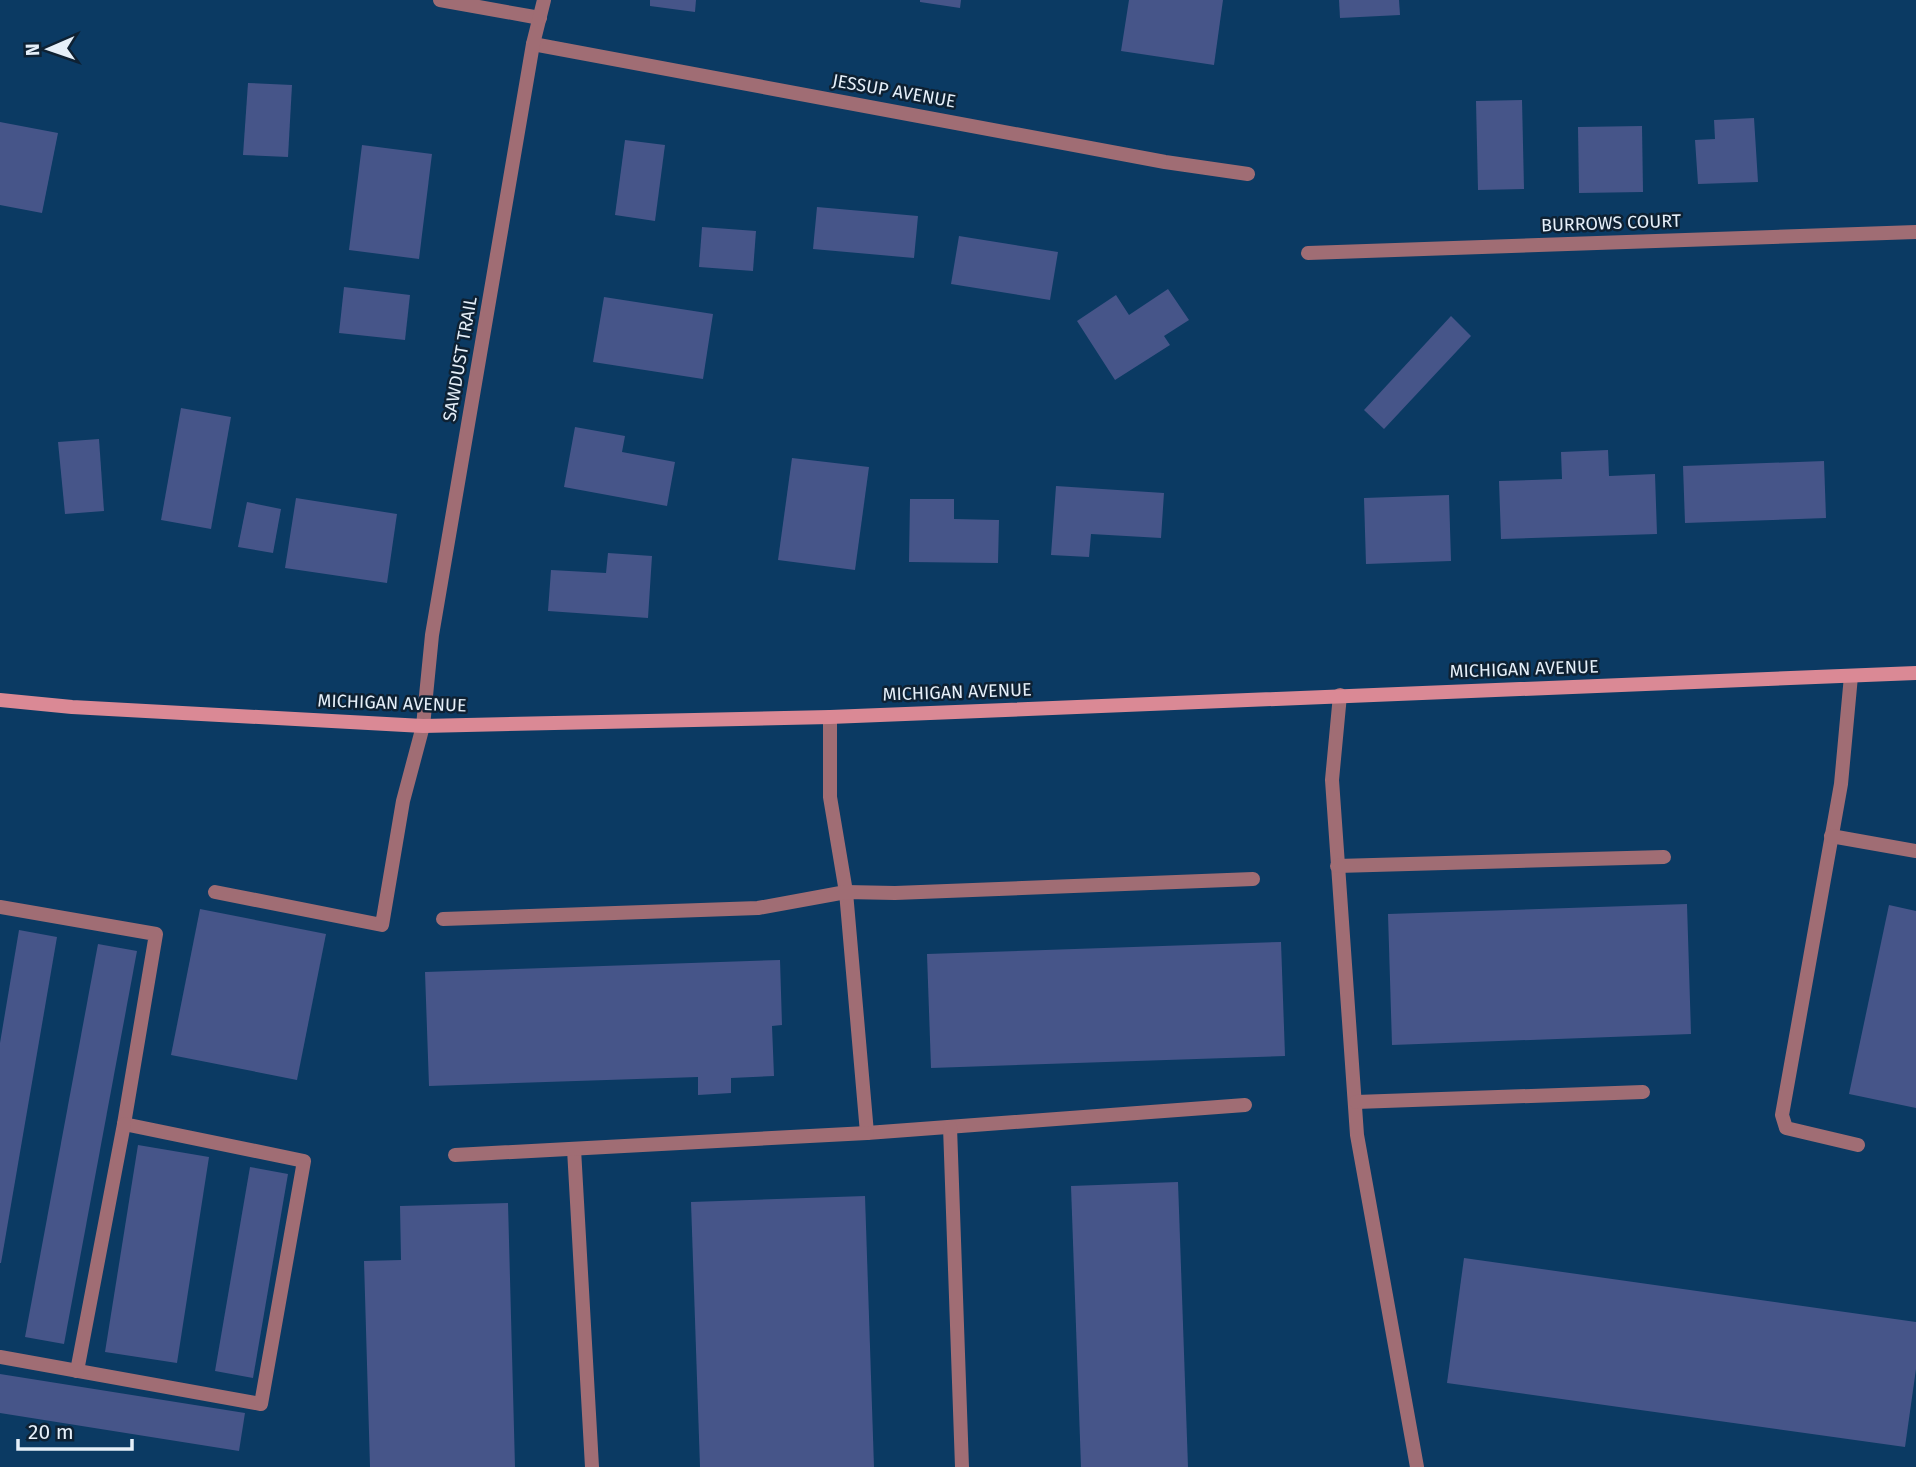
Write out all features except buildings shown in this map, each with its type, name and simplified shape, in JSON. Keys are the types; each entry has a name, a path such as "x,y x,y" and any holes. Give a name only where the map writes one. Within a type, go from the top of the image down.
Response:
{"main road":[{"name":"MICHIGAN AVENUE","path":"0,700 72,707 423,726 830,717 1916,673"}],"street":[{"path":"440,0 540,18"},
{"name":"SAWDUST TRAIL","path":"215,892 382,925 403,802 423,726 432,635 533,44 544,0"},
{"name":"JESSUP AVENUE","path":"533,44 1165,162 1248,174"},
{"name":"BURROWS COURT","path":"1308,253 1916,232"},
{"path":"1851,676 1841,784 1782,1115 1786,1128 1858,1144"},
{"path":"1340,695 1332,780 1357,1135 1417,1467"},
{"path":"830,717 830,797 846,892 867,1133"},
{"path":"1831,836 1916,850"},
{"path":"1337,866 1664,857"},
{"path":"443,919 758,908 846,892 895,893 1253,879"},
{"path":"0,907 156,934 124,1124 77,1371"},
{"path":"1356,1102 1643,1092"},
{"path":"455,1155 867,1133 1245,1105"},
{"path":"0,1357 261,1404 304,1161 124,1124"},
{"path":"950,1126 962,1467"},
{"path":"573,1149 592,1467"}]}
